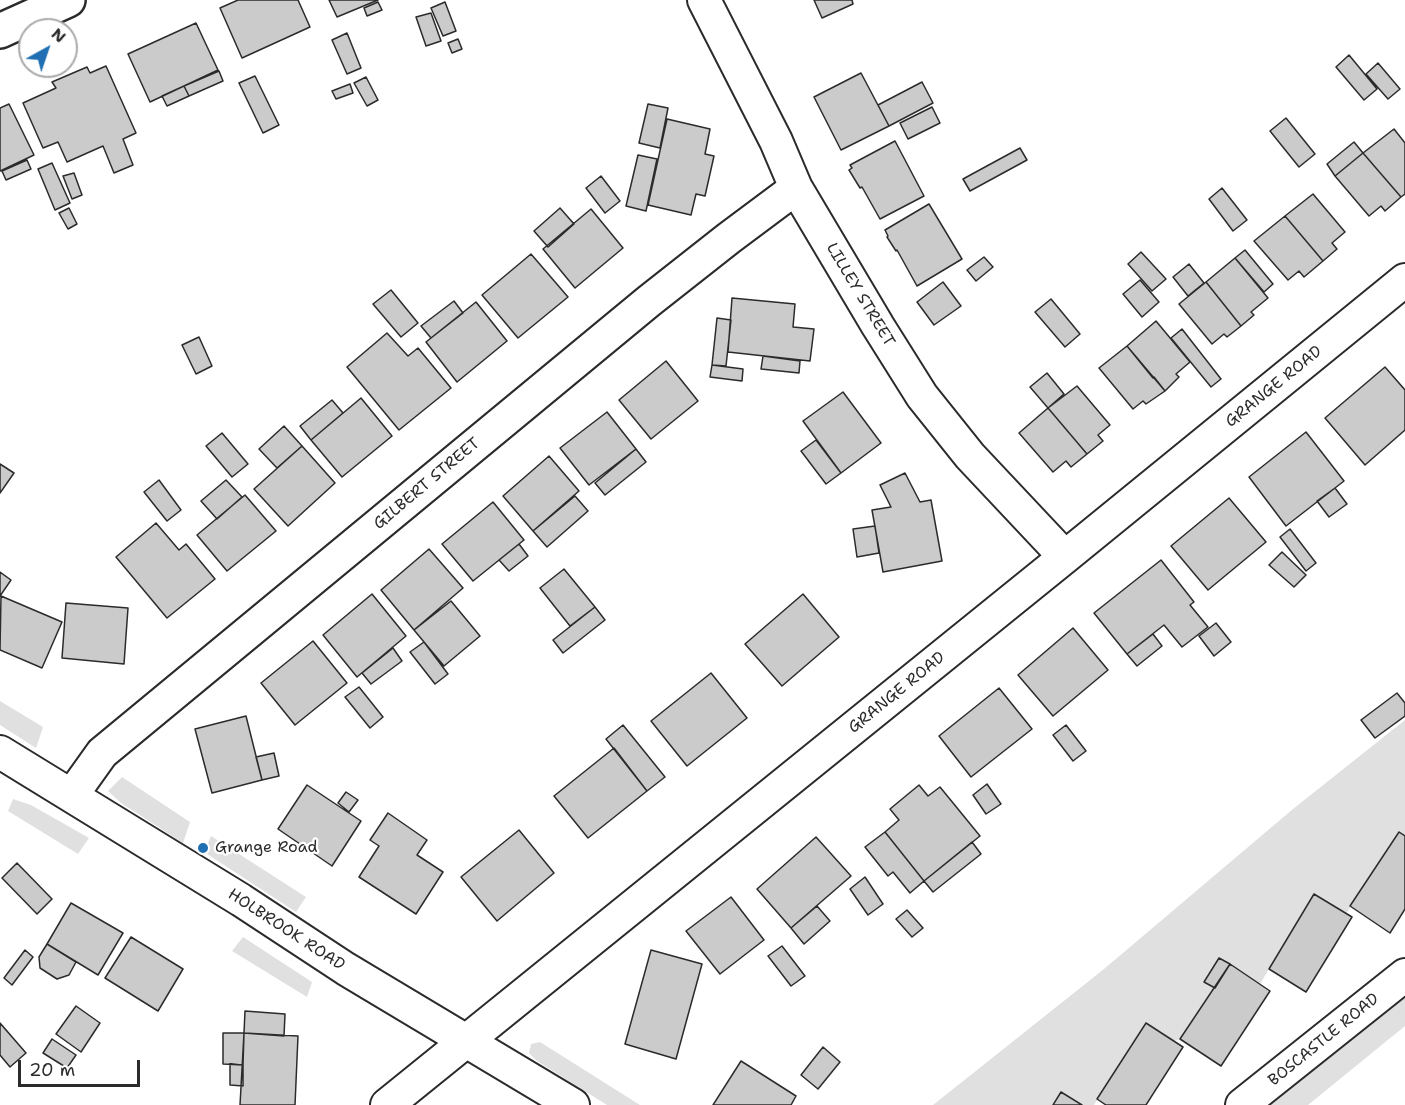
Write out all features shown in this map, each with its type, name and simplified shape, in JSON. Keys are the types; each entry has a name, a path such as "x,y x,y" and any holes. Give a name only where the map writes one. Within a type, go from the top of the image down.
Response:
{"street":[{"path":"0,31 68,0"},
{"name":"LILLEY STREET","path":"704,0 776,141 796,188 922,396 970,456 1065,557"},
{"name":"GILBERT STREET","path":"72,795 102,753 650,301 796,188"},
{"name":"GRANGE ROAD","path":"387,1105 1405,280"},
{"name":"HOLBROOK ROAD","path":"0,752 241,900 346,969 573,1105"},
{"name":"BOSCASTLE ROAD","path":"1242,1105 1405,975"}],"shaded area":[{"path":"0,701 43,727 36,748 0,725"},
{"path":"1405,720 1405,836 1398,832 1346,914 1314,894 1260,984 1219,958 1204,982 1215,988 1180,1039 1174,1041 1146,1023 1094,1105 1082,1105 1061,1093 1053,1105 933,1105 1104,969 1293,809"},
{"path":"122,777 190,822 183,843 121,803 108,791"},
{"path":"13,799 31,805 89,838 78,854 8,811"},
{"path":"211,836 306,897 296,912 204,852"},
{"path":"243,937 312,982 307,997 232,951"},
{"path":"1405,997 1405,1026 1308,1105 1271,1105 1349,1041"},
{"path":"540,1042 640,1105 607,1105 537,1061 529,1053 531,1044"}],"building":[{"path":"238,0 298,0 310,27 242,58 220,8"},
{"path":"329,0 378,0 337,17"},
{"path":"814,0 852,0 853,4 822,18"},
{"path":"378,2 382,10 367,16 364,8"},
{"path":"445,2 456,31 443,36 431,8"},
{"path":"431,13 441,41 426,46 416,17"},
{"path":"196,23 218,70 150,102 128,54"},
{"path":"347,33 361,68 347,74 332,40"},
{"path":"458,39 462,49 452,53 448,43"},
{"path":"1349,55 1377,89 1364,100 1336,67"},
{"path":"1378,63 1400,89 1388,99 1366,74"},
{"path":"106,66 136,133 123,139 133,165 114,173 103,146 67,162 58,142 43,148 23,103 56,88 52,82 61,78 78,78 78,71 87,67 90,73"},
{"path":"219,71 223,81 189,96 184,86"},
{"path":"861,73 889,126 841,150 814,97"},
{"path":"255,76 279,125 263,133 239,83"},
{"path":"366,77 378,100 367,106 354,83"},
{"path":"922,82 933,103 889,126 878,105"},
{"path":"350,84 353,93 336,99 332,91"},
{"path":"184,86 189,96 167,106 162,96"},
{"path":"9,104 34,155 0,171 0,108"},
{"path":"648,104 668,108 660,148 639,143"},
{"path":"932,107 940,123 908,139 900,123"},
{"path":"1286,118 1315,154 1299,167 1270,131"},
{"path":"667,119 710,129 705,154 714,156 705,196 696,194 691,215 648,205"},
{"path":"1394,129 1405,143 1405,194 1401,197 1363,153"},
{"path":"895,141 924,196 880,219 862,187 860,188 849,170 852,168 850,165"},
{"path":"1354,142 1363,153 1335,176 1327,164"},
{"path":"1020,148 1027,160 970,191 963,179"},
{"path":"1363,153 1401,197 1385,211 1381,206 1369,216 1335,176"},
{"path":"638,155 657,159 646,211 626,206"},
{"path":"27,160 31,169 6,180 2,171"},
{"path":"52,163 70,203 55,210 38,169"},
{"path":"74,173 82,195 72,199 63,176"},
{"path":"601,176 620,201 605,213 586,188"},
{"path":"1222,188 1247,220 1233,231 1209,199"},
{"path":"1313,194 1345,232 1332,243 1337,249 1323,261 1285,216"},
{"path":"929,204 962,259 917,286 885,230"},
{"path":"69,208 77,224 68,229 59,213"},
{"path":"560,208 574,224 548,247 534,231"},
{"path":"591,209 623,248 575,288 543,249"},
{"path":"1285,216 1323,261 1304,277 1299,271 1288,280 1254,241"},
{"path":"1245,250 1273,284 1264,292 1235,258"},
{"path":"1141,252 1166,279 1152,291 1128,264"},
{"path":"531,254 568,297 518,338 482,295"},
{"path":"984,257 993,267 976,281 967,270"},
{"path":"1235,258 1268,298 1251,312 1254,315 1241,326 1206,282"},
{"path":"1189,264 1204,283 1188,296 1173,277"},
{"path":"1140,280 1159,302 1142,317 1123,294"},
{"path":"943,282 961,306 934,325 917,302"},
{"path":"1206,282 1241,326 1227,337 1224,334 1212,344 1179,304"},
{"path":"391,290 418,323 401,337 373,304"},
{"path":"732,298 795,304 793,327 814,329 810,361 728,352"},
{"path":"1051,299 1080,334 1065,347 1035,312"},
{"path":"454,301 463,313 431,338 421,326"},
{"path":"476,302 507,341 457,382 426,342"},
{"path":"717,318 731,320 726,366 712,365"},
{"path":"1156,321 1190,362 1176,374 1179,377 1165,391 1127,346"},
{"path":"1182,329 1221,379 1211,387 1171,338"},
{"path":"387,333 408,356 418,348 451,388 399,430 347,367"},
{"path":"199,337 212,366 196,374 182,345"},
{"path":"1127,346 1165,391 1146,404 1143,401 1133,409 1099,368"},
{"path":"763,356 800,361 799,373 761,369"},
{"path":"666,361 698,401 651,439 619,400"},
{"path":"712,365 743,369 742,381 710,377"},
{"path":"1385,367 1405,390 1405,430 1365,465 1325,418"},
{"path":"1047,373 1064,394 1048,408 1030,387"},
{"path":"1077,386 1110,425 1098,435 1103,441 1087,454 1048,408"},
{"path":"843,392 881,443 841,473 803,421"},
{"path":"361,398 392,436 342,477 311,440"},
{"path":"332,400 343,413 311,440 300,426"},
{"path":"1048,408 1087,454 1071,467 1066,461 1053,472 1019,433"},
{"path":"607,412 636,449 589,485 560,448"},
{"path":"284,426 302,446 277,468 259,449"},
{"path":"1306,432 1344,481 1286,526 1249,477"},
{"path":"222,433 248,464 232,477 206,446"},
{"path":"816,440 841,473 826,484 801,451"},
{"path":"302,446 335,483 288,526 254,489"},
{"path":"636,449 646,462 605,495 595,483"},
{"path":"549,456 579,491 533,531 503,496"},
{"path":"0,464 14,473 0,493"},
{"path":"905,473 920,502 931,500 942,561 883,572 872,510 891,507 880,485"},
{"path":"159,480 181,510 167,521 144,492"},
{"path":"226,480 242,497 217,519 201,501"},
{"path":"1335,488 1347,504 1329,517 1317,501"},
{"path":"245,495 276,531 227,571 197,535"},
{"path":"575,496 588,511 547,547 533,531"},
{"path":"1229,498 1266,542 1208,590 1171,546"},
{"path":"493,502 524,540 473,581 442,544"},
{"path":"156,523 179,550 186,544 215,579 167,618 116,557"},
{"path":"875,526 879,553 857,557 853,529"},
{"path":"1290,529 1316,563 1306,571 1280,537"},
{"path":"519,544 528,556 509,571 499,560"},
{"path":"429,549 463,588 414,630 381,590"},
{"path":"1282,552 1306,575 1294,587 1269,565"},
{"path":"1161,560 1194,602 1190,605 1208,627 1182,647 1164,625 1127,654 1094,613"},
{"path":"564,569 595,607 570,626 540,588"},
{"path":"0,572 11,580 0,596"},
{"path":"372,594 406,636 357,677 323,635"},
{"path":"803,594 839,637 782,686 745,644"},
{"path":"1,596 62,622 42,668 0,650"},
{"path":"451,601 480,636 444,666 414,630"},
{"path":"66,603 128,608 124,664 62,658"},
{"path":"595,607 605,620 563,653 553,640"},
{"path":"1216,623 1231,642 1214,656 1199,636"},
{"path":"1073,628 1108,670 1053,716 1018,675"},
{"path":"1153,634 1162,646 1137,666 1127,654"},
{"path":"313,641 347,683 295,725 261,683"},
{"path":"424,642 448,674 435,684 410,652"},
{"path":"393,648 402,661 371,684 362,673"},
{"path":"711,673 747,718 687,766 651,721"},
{"path":"359,687 383,717 370,728 345,697"},
{"path":"999,688 1032,729 971,777 939,736"},
{"path":"1397,693 1405,703 1405,716 1375,738 1361,720"},
{"path":"246,716 262,780 212,793 195,729"},
{"path":"623,725 665,777 647,791 606,739"},
{"path":"1066,725 1086,751 1073,761 1053,735"},
{"path":"614,748 647,791 588,838 554,796"},
{"path":"274,753 279,776 262,780 256,757"},
{"path":"987,784 1001,804 986,814 973,795"},
{"path":"307,785 361,821 332,866 278,829"},
{"path":"919,785 928,796 940,787 980,836 924,881 885,832 899,820 890,809"},
{"path":"346,792 358,800 349,812 338,803"},
{"path":"388,813 427,840 417,855 443,872 416,914 359,877 379,846 370,840"},
{"path":"519,830 554,873 497,921 461,877"},
{"path":"885,832 924,881 910,893 893,872 888,876 865,847"},
{"path":"1399,832 1405,836 1405,909 1390,933 1350,906"},
{"path":"816,837 851,876 791,928 757,889"},
{"path":"972,842 981,854 933,892 924,881"},
{"path":"17,863 52,899 37,914 2,878"},
{"path":"865,877 883,904 868,915 850,889"},
{"path":"1314,894 1352,917 1306,992 1269,969"},
{"path":"731,897 764,940 720,974 686,931"},
{"path":"71,903 123,933 98,975 47,944"},
{"path":"817,906 830,921 804,944 791,928"},
{"path":"907,910 923,928 912,937 896,919"},
{"path":"131,937 183,969 158,1011 105,978"},
{"path":"47,944 76,962 69,975 57,979 40,968 39,957"},
{"path":"782,946 805,976 791,986 768,956"},
{"path":"25,950 33,957 12,985 4,978"},
{"path":"651,950 702,964 676,1059 625,1044"},
{"path":"1219,958 1230,964 1215,988 1204,982"},
{"path":"1230,964 1270,991 1221,1066 1180,1039"},
{"path":"76,1006 100,1023 81,1052 56,1034"},
{"path":"245,1011 285,1014 284,1036 244,1033"},
{"path":"0,1023 26,1053 10,1067 0,1055"},
{"path":"1146,1023 1183,1047 1146,1105 1106,1105 1097,1099"},
{"path":"223,1033 244,1033 243,1065 223,1064"},
{"path":"244,1033 298,1036 295,1105 240,1105"},
{"path":"52,1039 76,1055 67,1068 43,1053"},
{"path":"823,1047 840,1062 818,1089 801,1075"},
{"path":"741,1061 796,1096 791,1105 713,1105"},
{"path":"230,1064 243,1065 243,1086 230,1085"},
{"path":"1061,1092 1082,1105 1053,1105"}],"place":[{"name":"Grange Road","path":"203,848"}]}
